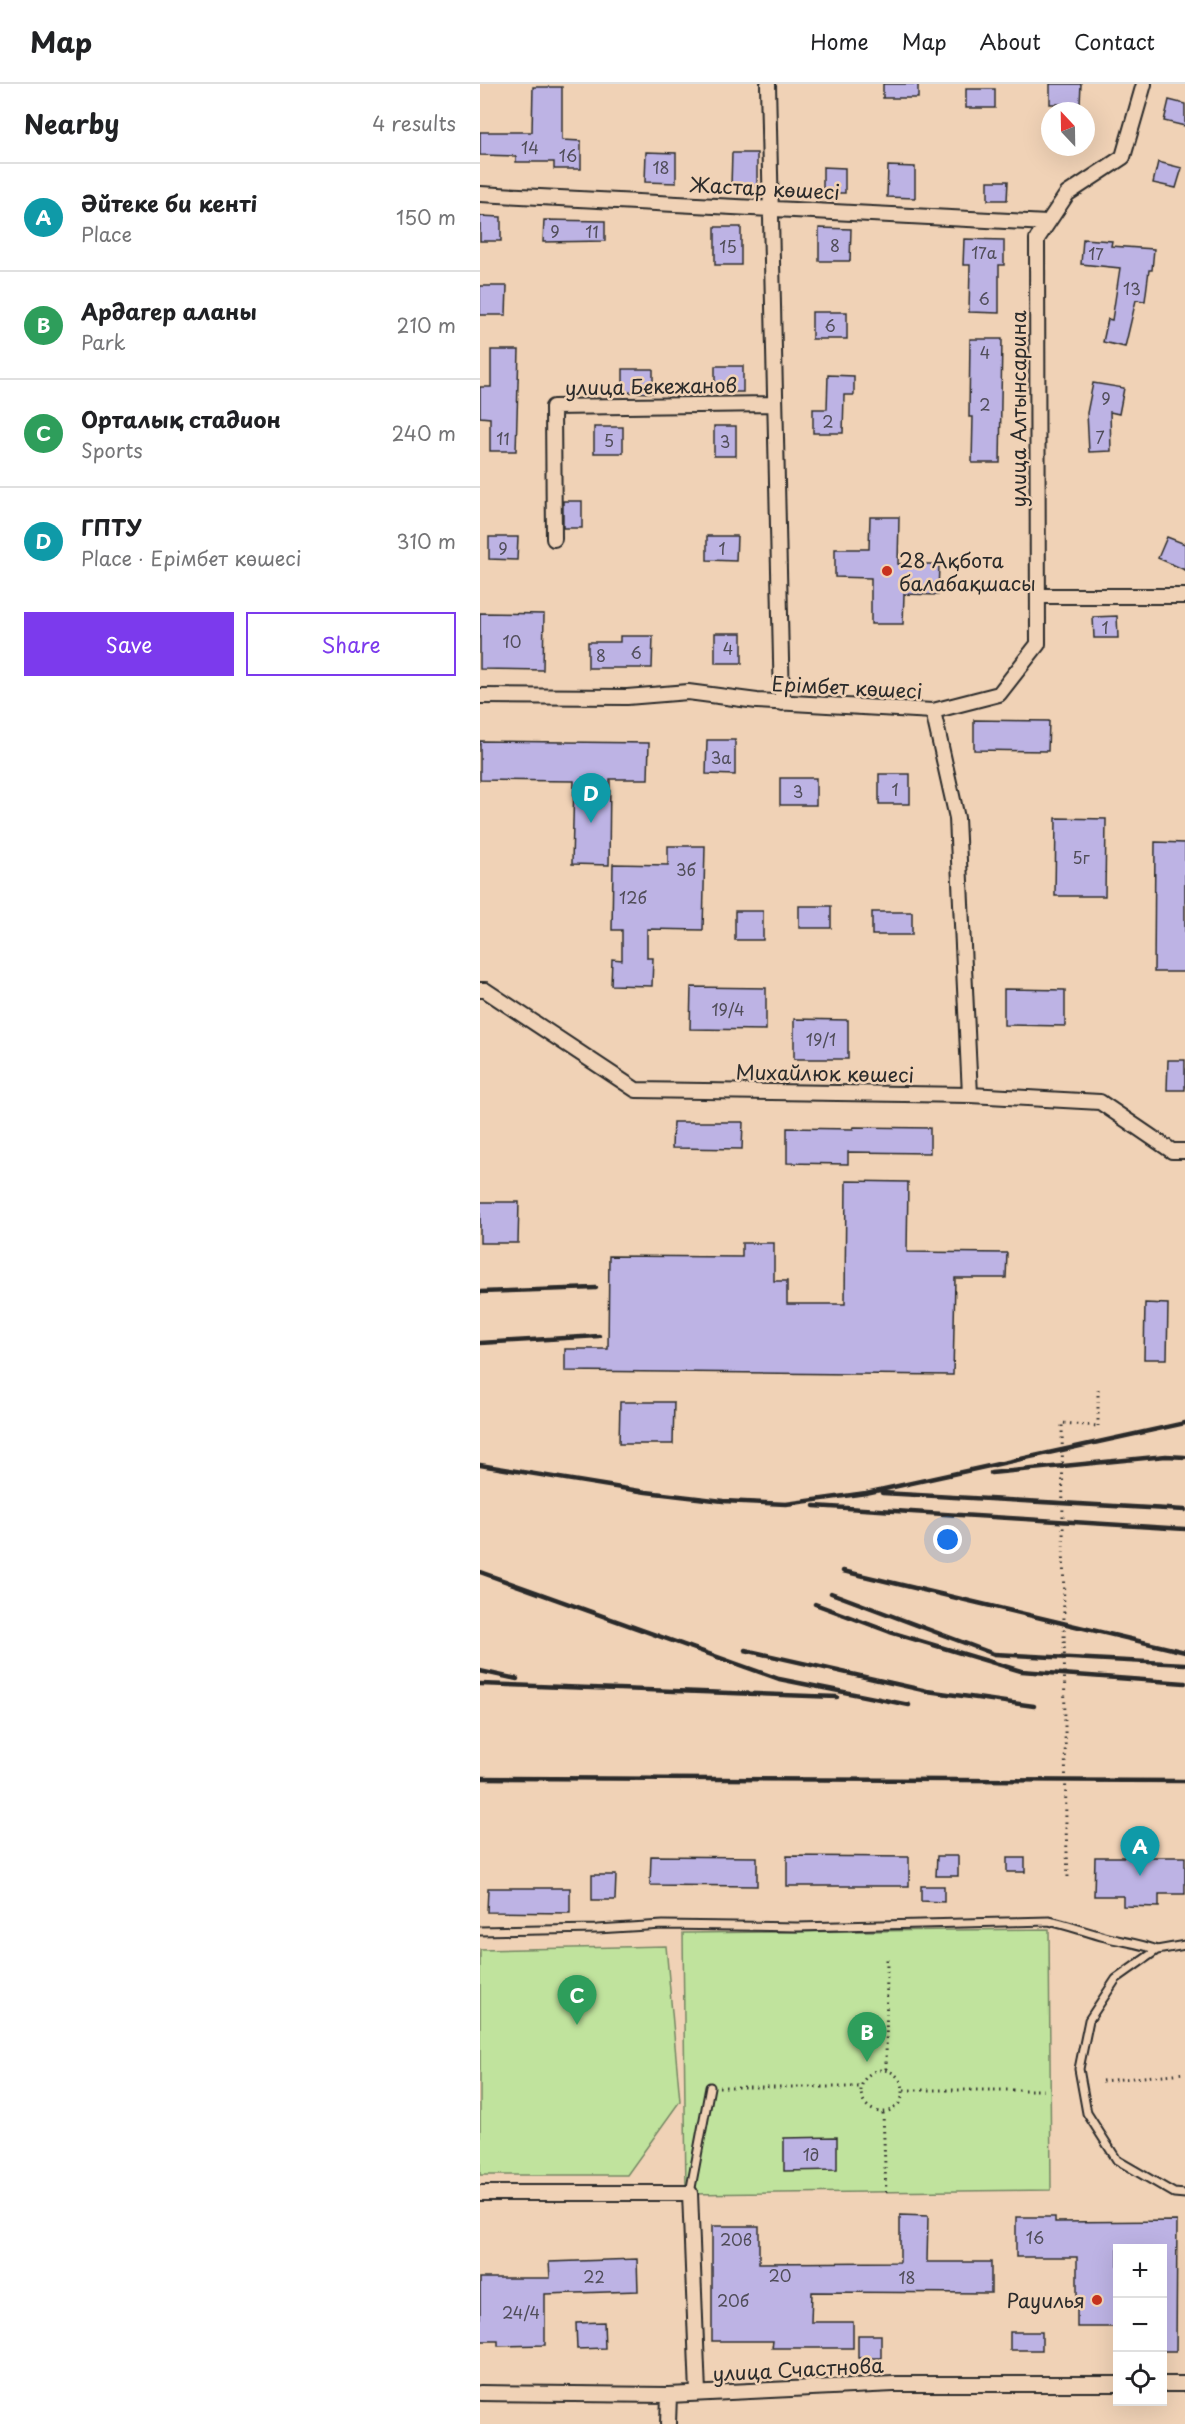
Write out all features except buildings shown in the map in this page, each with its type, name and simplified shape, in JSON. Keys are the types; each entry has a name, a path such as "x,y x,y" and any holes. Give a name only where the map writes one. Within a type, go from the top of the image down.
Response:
{"street":[{"path":"768,84 782,703"},
{"name":"улица Алтынсарина","path":"933,711 999,694 1038,644 1037,239 1067,194 1123,157 1144,84"},
{"name":"Жастар көшесі","path":"480,194 770,207 1047,223"},
{"name":"улица Бекежанов","path":"554,539 553,406 774,404"},
{"path":"1038,596 1185,596"},
{"name":"Ерімбет көшесі","path":"480,696 627,697 688,692 782,703 933,711 957,818 970,1095"},
{"name":"Михайлюк көшесі","path":"480,990 485,990 636,1090 970,1095 1100,1102 1172,1151 1185,1151"},
{"path":"480,2193 690,2193 698,2393"},
{"name":"улица Счастнова","path":"480,2393 669,2395 894,2384 1113,2384"},
{"path":"1167,2384 1185,2384"},
{"path":"668,2424 669,2395"}],"lane":[{"path":"480,1930 597,1929 663,1925 797,1927 1049,1922 1074,1927 1107,1938 1143,1944 1157,1950"},
{"path":"1185,1945 1157,1950 1116,1979 1089,2020 1079,2069 1087,2113 1117,2160 1174,2193 1185,2194"},
{"path":"690,2193 710,2087"}],"path":[{"path":"1068,1877 1062,1423 1098,1426 1098,1389"},
{"path":"886,2069 887,1958"},
{"path":"886,2069 899,2076 904,2090 898,2106 883,2113 865,2106 860,2087 869,2073 886,2069"},
{"path":"1102,2081 1185,2073"},
{"path":"710,2087 860,2087"},
{"path":"904,2090 1047,2090"},
{"path":"883,2113 886,2192"}],"green space":[{"path":"1049,1929 1051,2190 686,2194 683,1933"},
{"path":"666,1946 680,2101 627,2175 480,2175 480,1950"}],"railway":[{"path":"480,1292 596,1288"},
{"path":"480,1343 599,1336"},
{"path":"480,1465 646,1492 723,1501 786,1504 866,1493 1185,1423"},
{"path":"991,1473 1166,1456 1185,1457"},
{"path":"882,1493 1185,1510"},
{"path":"814,1506 1185,1529"},
{"path":"843,1571 1185,1652"},
{"path":"480,1572 779,1679 909,1705"},
{"path":"831,1593 994,1654 1185,1664"},
{"path":"815,1604 890,1632 1021,1671 1185,1683"},
{"path":"745,1650 927,1691 1034,1706"},
{"path":"480,1671 517,1679"},
{"path":"480,1684 837,1697"},
{"path":"480,1778 1185,1781"}],"place":[{"name":"28 Ақбота балабақшасы","path":"887,571"},
{"name":"ГПТУ","path":"591,823"},
{"name":"Әйтеке би кенті","path":"1140,1876"},
{"name":"Орталық стадион","path":"577,2025"},
{"name":"Ардагер аланы","path":"867,2062"},
{"name":"Рауилья","path":"1097,2300"}]}
